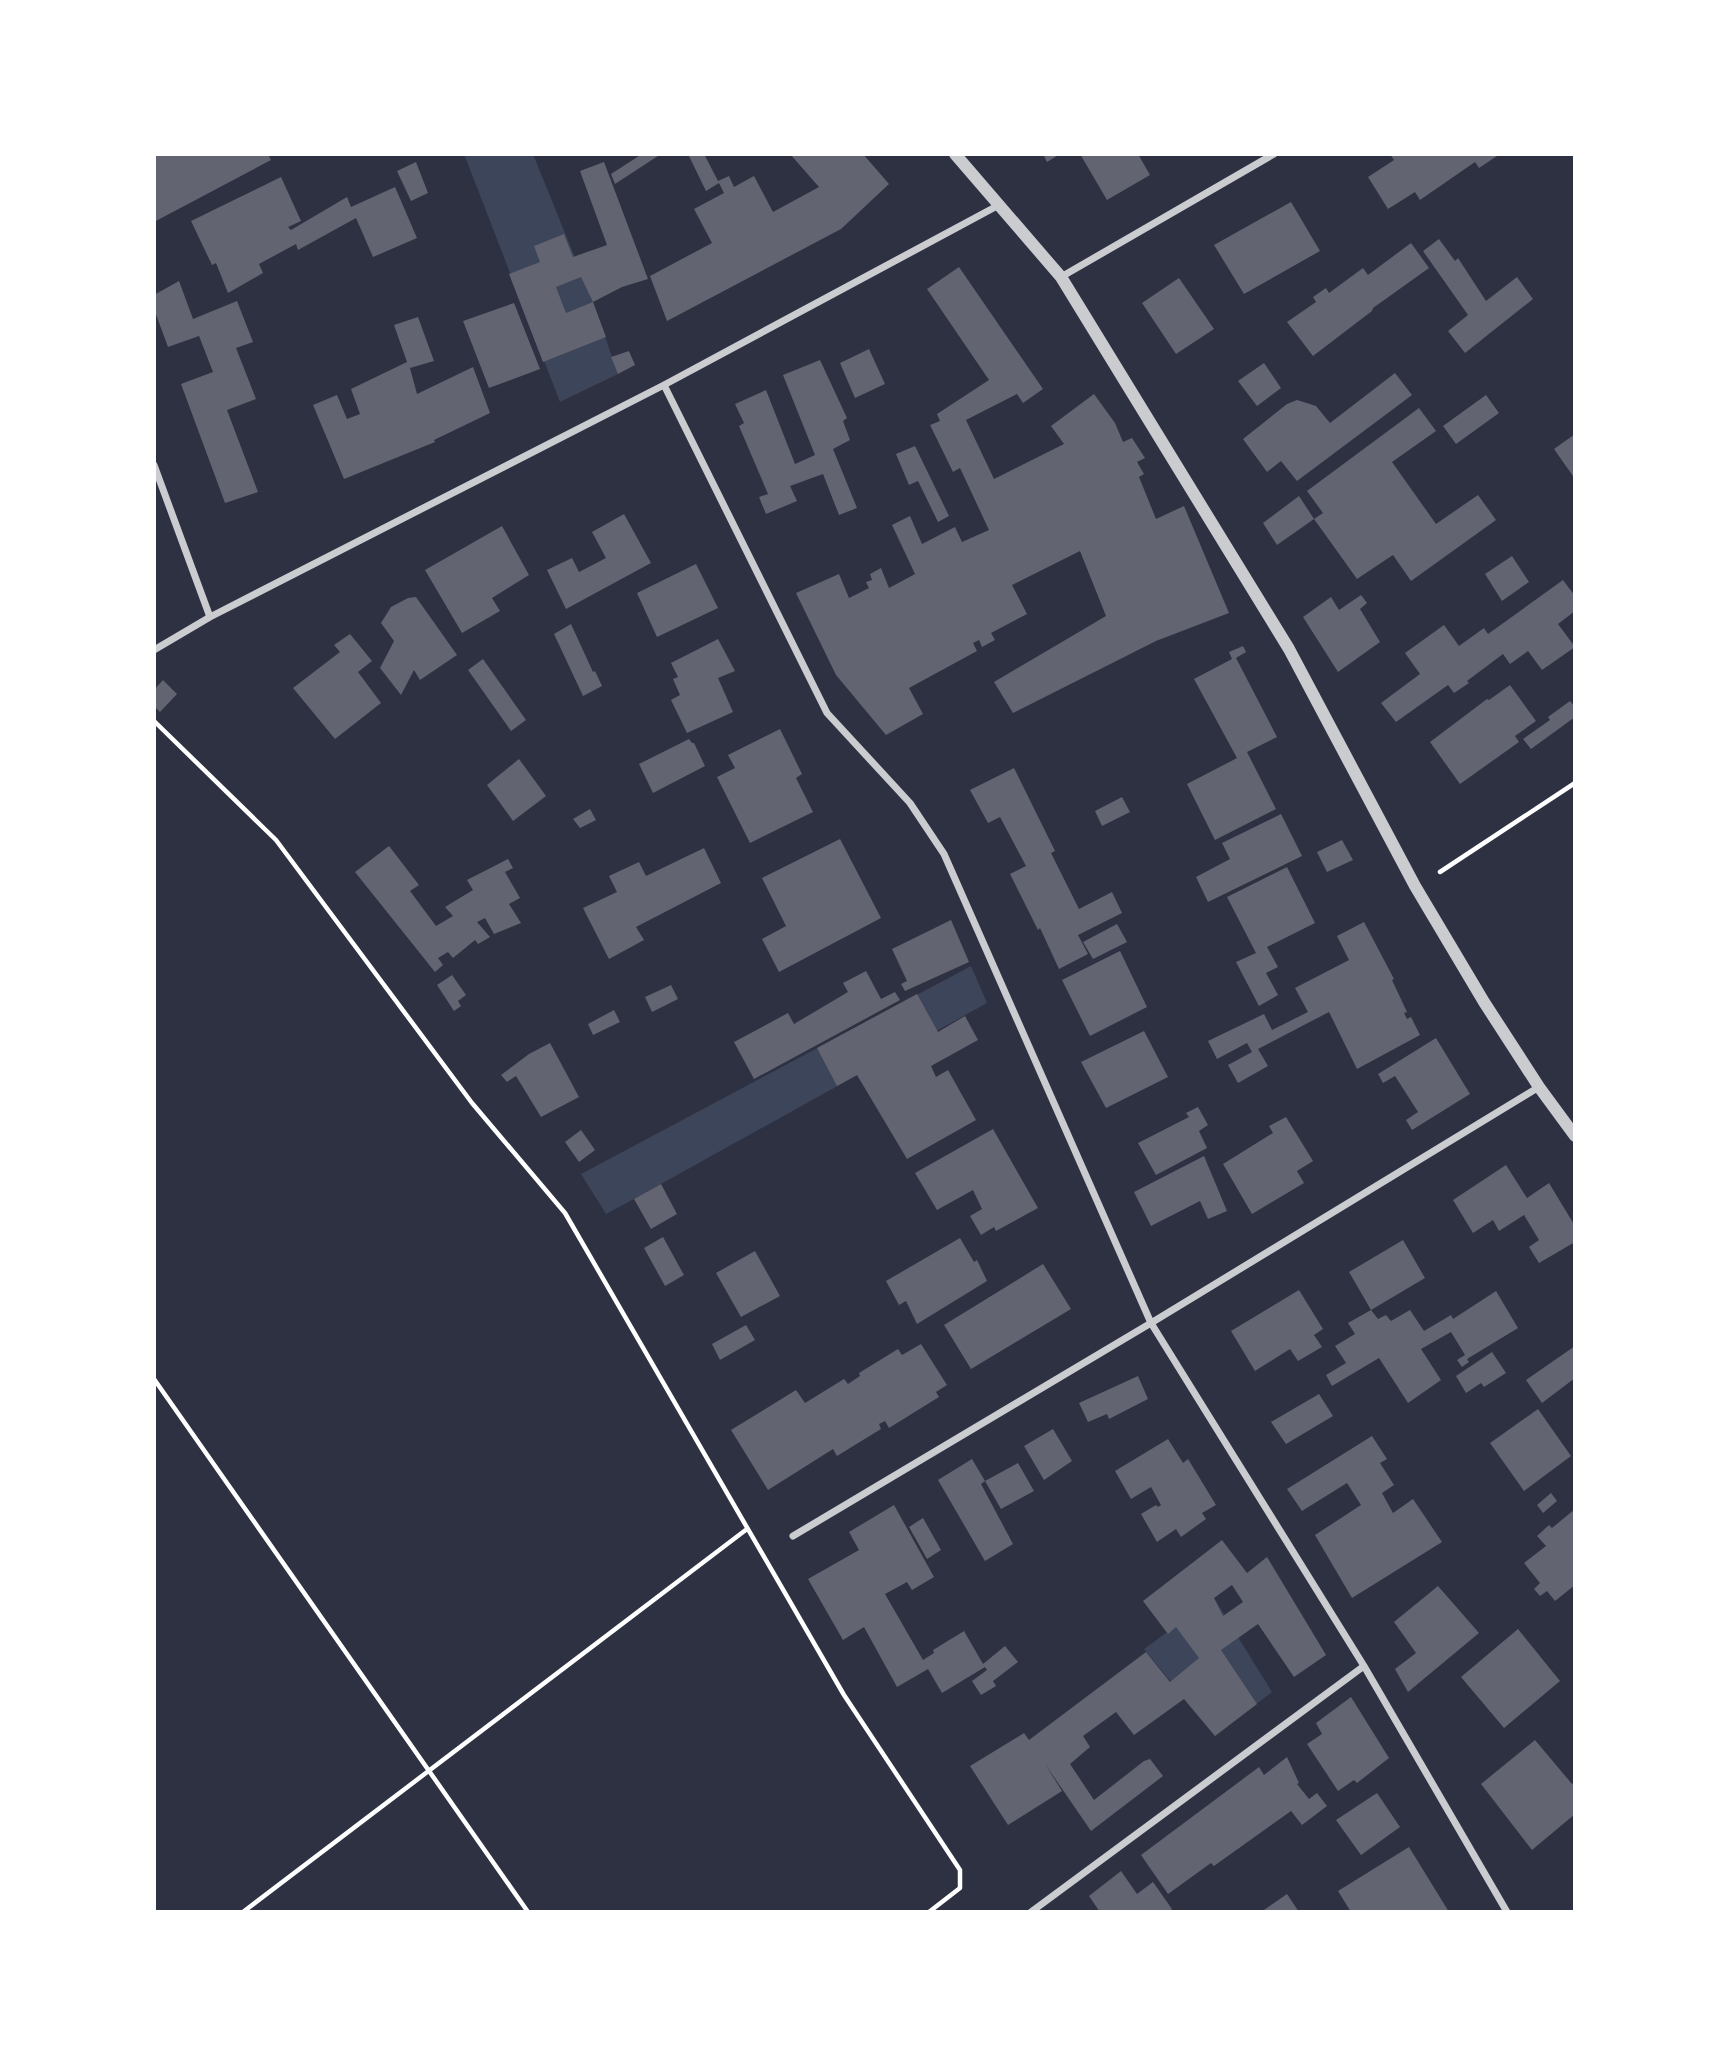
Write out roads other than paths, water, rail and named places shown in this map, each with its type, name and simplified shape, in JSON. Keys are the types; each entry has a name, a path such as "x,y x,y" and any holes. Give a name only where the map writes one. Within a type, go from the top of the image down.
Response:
{"street":[{"path":"955,154 1061,278 1289,649 1415,886 1539,1087 1575,1136"},
{"path":"1061,278 1274,154"},
{"path":"154,650 209,617 664,384 999,205"},
{"path":"664,384 827,713 910,803 944,854 1151,1323 1364,1666 1507,1912"},
{"path":"154,465 209,617"},
{"path":"793,1536 1151,1323 1539,1087"},
{"path":"1031,1912 1364,1666"}]}
